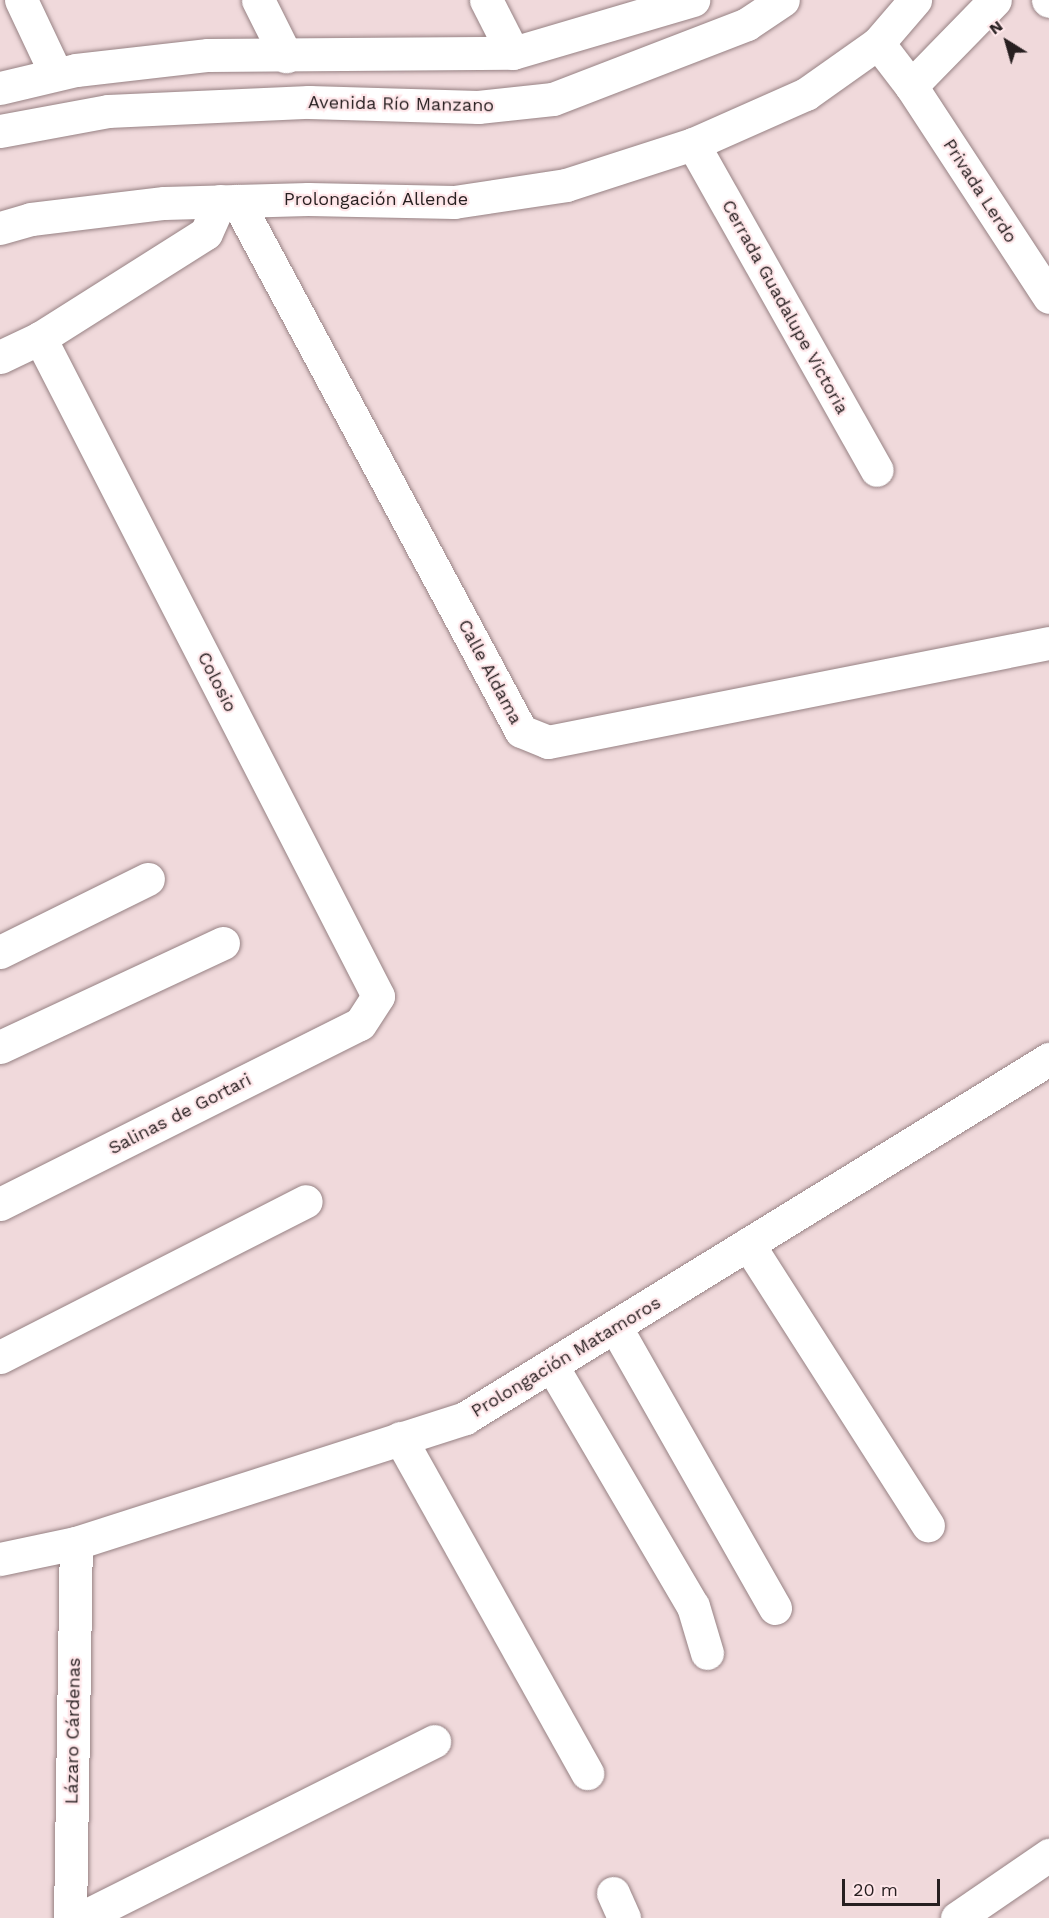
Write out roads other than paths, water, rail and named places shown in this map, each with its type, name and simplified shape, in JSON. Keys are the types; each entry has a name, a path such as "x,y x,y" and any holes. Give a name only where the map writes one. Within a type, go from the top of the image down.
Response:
{"street":[{"path":"21,0 56,74"},
{"path":"258,0 286,56"},
{"path":"486,0 513,53"},
{"path":"0,88 56,74 208,55 513,53 693,0"},
{"name":"Avenida Río Manzano","path":"0,131 108,111 309,102 478,107 553,99 747,24 783,0"},
{"name":"Prolongación Allende","path":"0,228 31,219 164,203 454,202 566,185 693,144 806,94 878,43 915,0"},
{"path":"911,86 995,0"},
{"name":"Privada Lerdo","path":"878,43 911,86 1049,297"},
{"name":"Cerrada Guadalupe Victoria","path":"693,144 877,470"},
{"path":"0,357 40,338 206,233 228,201"},
{"name":"Calle Aldama","path":"228,201 521,730 548,742 1049,643"},
{"name":"Colosio","path":"40,338 378,996 360,1024"},
{"path":"0,952 148,879"},
{"path":"0,1047 223,943"},
{"name":"Salinas de Gortari","path":"0,1204 360,1024"},
{"name":"Prolongación Matamoros","path":"0,1559 76,1543 465,1418 616,1328 1049,1059"},
{"path":"0,1357 306,1201"},
{"path":"748,1244 928,1525"},
{"path":"616,1328 775,1608"},
{"path":"552,1366 693,1606 707,1653"},
{"path":"400,1438 587,1773"},
{"name":"Lázaro Cárdenas","path":"70,1918 76,1543"},
{"path":"81,1918 434,1741"},
{"path":"957,1918 1048,1860"}]}
